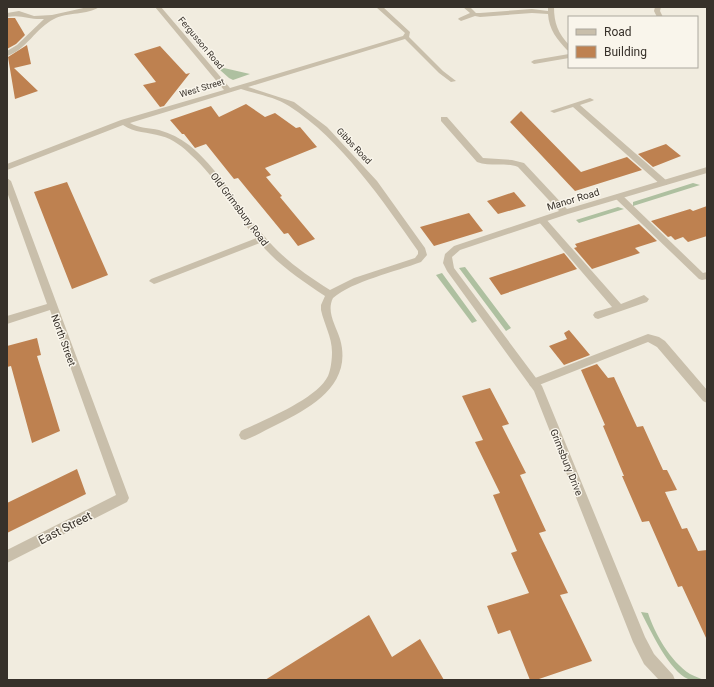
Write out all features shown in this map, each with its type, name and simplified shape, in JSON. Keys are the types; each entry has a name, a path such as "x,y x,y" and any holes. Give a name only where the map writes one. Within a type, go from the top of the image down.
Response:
{"street":[{"path":"7,15 18,13 33,18 53,17 96,7"},
{"name":"Fergusson Road","path":"158,7 229,91"},
{"path":"379,7 404,28 408,33 406,37 441,72 453,81"},
{"path":"466,7 474,14"},
{"path":"461,19 474,14 486,15 551,10 552,28 558,38 568,48"},
{"path":"7,54 15,50 36,30 53,17"},
{"name":"West Street","path":"7,166 124,122 406,37"},
{"path":"534,62 568,56"},
{"name":"Gibbs Road","path":"241,87 291,104 324,129 374,183 422,250 423,255 418,260 351,284 331,295"},
{"path":"554,111 590,100"},
{"path":"575,105 664,183"},
{"path":"444,120 480,160 485,162 512,162 520,165 565,212"},
{"name":"Old Grimsbury Road","path":"124,122 132,128 169,136 184,145 207,166 262,239 290,266 331,295"},
{"name":"Manor Road","path":"448,256 457,248 565,212 706,172"},
{"name":"North Street","path":"7,181 123,498"},
{"path":"619,197 702,277 707,275"},
{"path":"542,220 619,308"},
{"path":"154,281 262,239"},
{"name":"Grimsbury Drive","path":"448,256 450,269 534,383 640,642 649,659 668,680"},
{"path":"245,436 310,400 323,390 332,380 336,367 337,346 326,312 327,301 331,295"},
{"path":"598,315 644,299"},
{"path":"7,320 52,306"},
{"path":"534,383 648,338 655,340 660,344 707,398"},
{"name":"East Street","path":"7,557 123,498"}],"green space":[{"path":"224,68 250,74 233,80 220,70"},
{"path":"693,183 700,185 633,206 633,202"},
{"path":"618,207 624,209 579,223 576,220"},
{"path":"465,267 511,328 506,331 459,268"},
{"path":"442,273 477,321 472,323 436,275"},
{"path":"641,612 648,613 659,638 676,662 690,674 704,680 688,679 674,668 661,650"}],"building":[{"path":"7,18 15,18 25,35 16,44 7,49"},
{"path":"27,45 31,64 14,68 38,91 15,99 8,57"},
{"path":"160,46 186,74 190,73 164,106 160,107 143,85 156,82 134,54"},
{"path":"246,104 265,117 275,113 296,128 300,127 317,147 265,168 271,175 266,177 282,196 280,197 315,239 298,246 288,233 284,234 238,178 234,179 206,144 195,148 170,120 211,106 219,117"},
{"path":"521,111 581,172 627,157 642,170 575,191 510,122"},
{"path":"666,144 681,156 653,167 638,154"},
{"path":"67,182 108,275 72,289 34,192"},
{"path":"514,192 526,206 498,214 487,201"},
{"path":"707,206 707,236 688,242 683,237 675,240 671,236 668,237 651,221 690,209 693,211"},
{"path":"469,213 483,231 434,246 420,227"},
{"path":"639,224 657,241 635,248 640,253 592,269 574,248 577,247 575,244"},
{"path":"564,253 577,269 501,295 489,278"},
{"path":"569,330 590,355 564,365 549,346 567,339 564,333"},
{"path":"37,338 41,355 37,356 60,431 32,443 11,366 7,367 7,346"},
{"path":"597,364 608,378 614,377 637,427 643,426 663,470 667,470 677,490 665,492 682,529 687,528 698,551 707,550 707,640 682,586 678,587 649,521 642,522 622,476 624,476 603,426 605,425 581,370"},
{"path":"490,388 509,424 502,426 526,473 520,475 546,531 539,533 568,593 560,595 592,661 536,680 530,680 510,630 498,634 487,606 529,593 511,553 517,551 493,495 500,493 475,442 483,440 462,396"},
{"path":"77,469 86,494 7,533 7,503"},
{"path":"369,615 392,657 420,639 444,680 265,680"}]}
